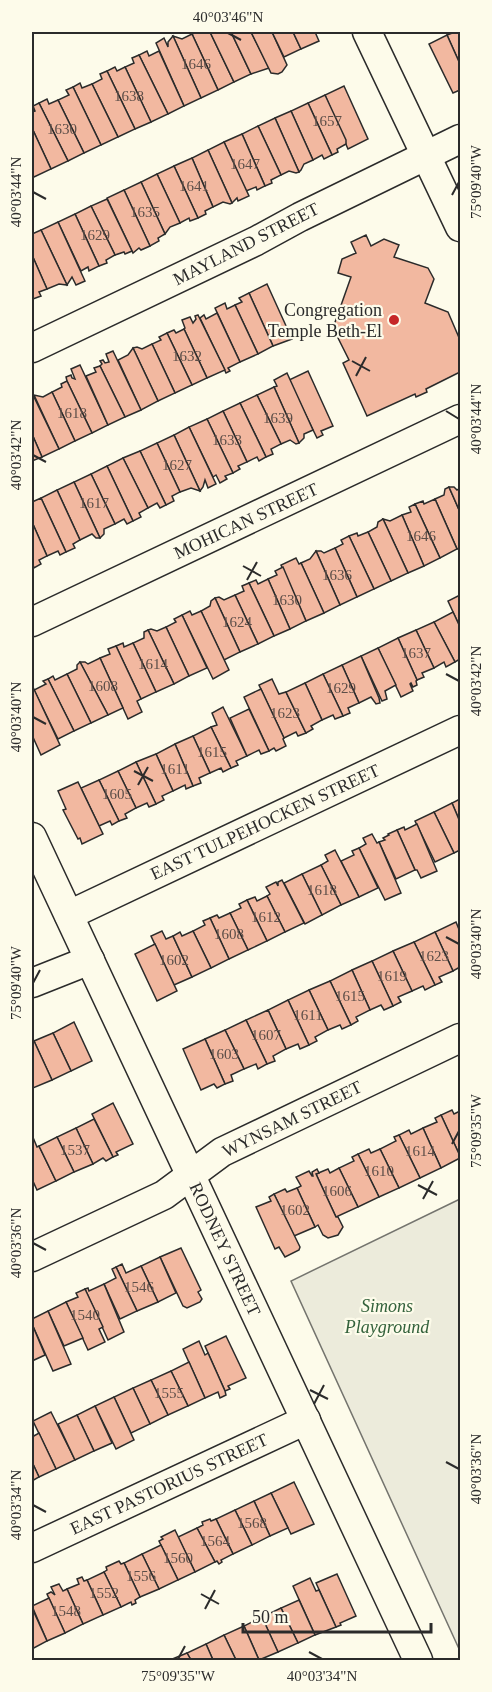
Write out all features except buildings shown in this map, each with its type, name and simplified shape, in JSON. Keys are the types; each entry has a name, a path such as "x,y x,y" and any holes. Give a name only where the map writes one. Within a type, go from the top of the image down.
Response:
{"street":[{"path":"367,32 460,227"},
{"name":"MAYLAND STREET","path":"32,348 460,140"},
{"name":"MOHICAN STREET","path":"32,622 460,419"},
{"name":"EAST TULPEHOCKEN STREET","path":"69,915 460,730"},
{"name":"RODNEY STREET","path":"32,837 306,1420 412,1659"},
{"path":"32,983 90,960"},
{"name":"WYNSAM STREET","path":"32,1257 164,1195 222,1152 460,1038"},
{"name":"EAST PASTORIUS STREET","path":"32,1548 306,1420"}],"green space":[{"name":"Simons Playground","path":"460,1199 460,1651 291,1281"}],"place":[{"name":"Congregation Temple Beth-El","path":"394,320"}]}
